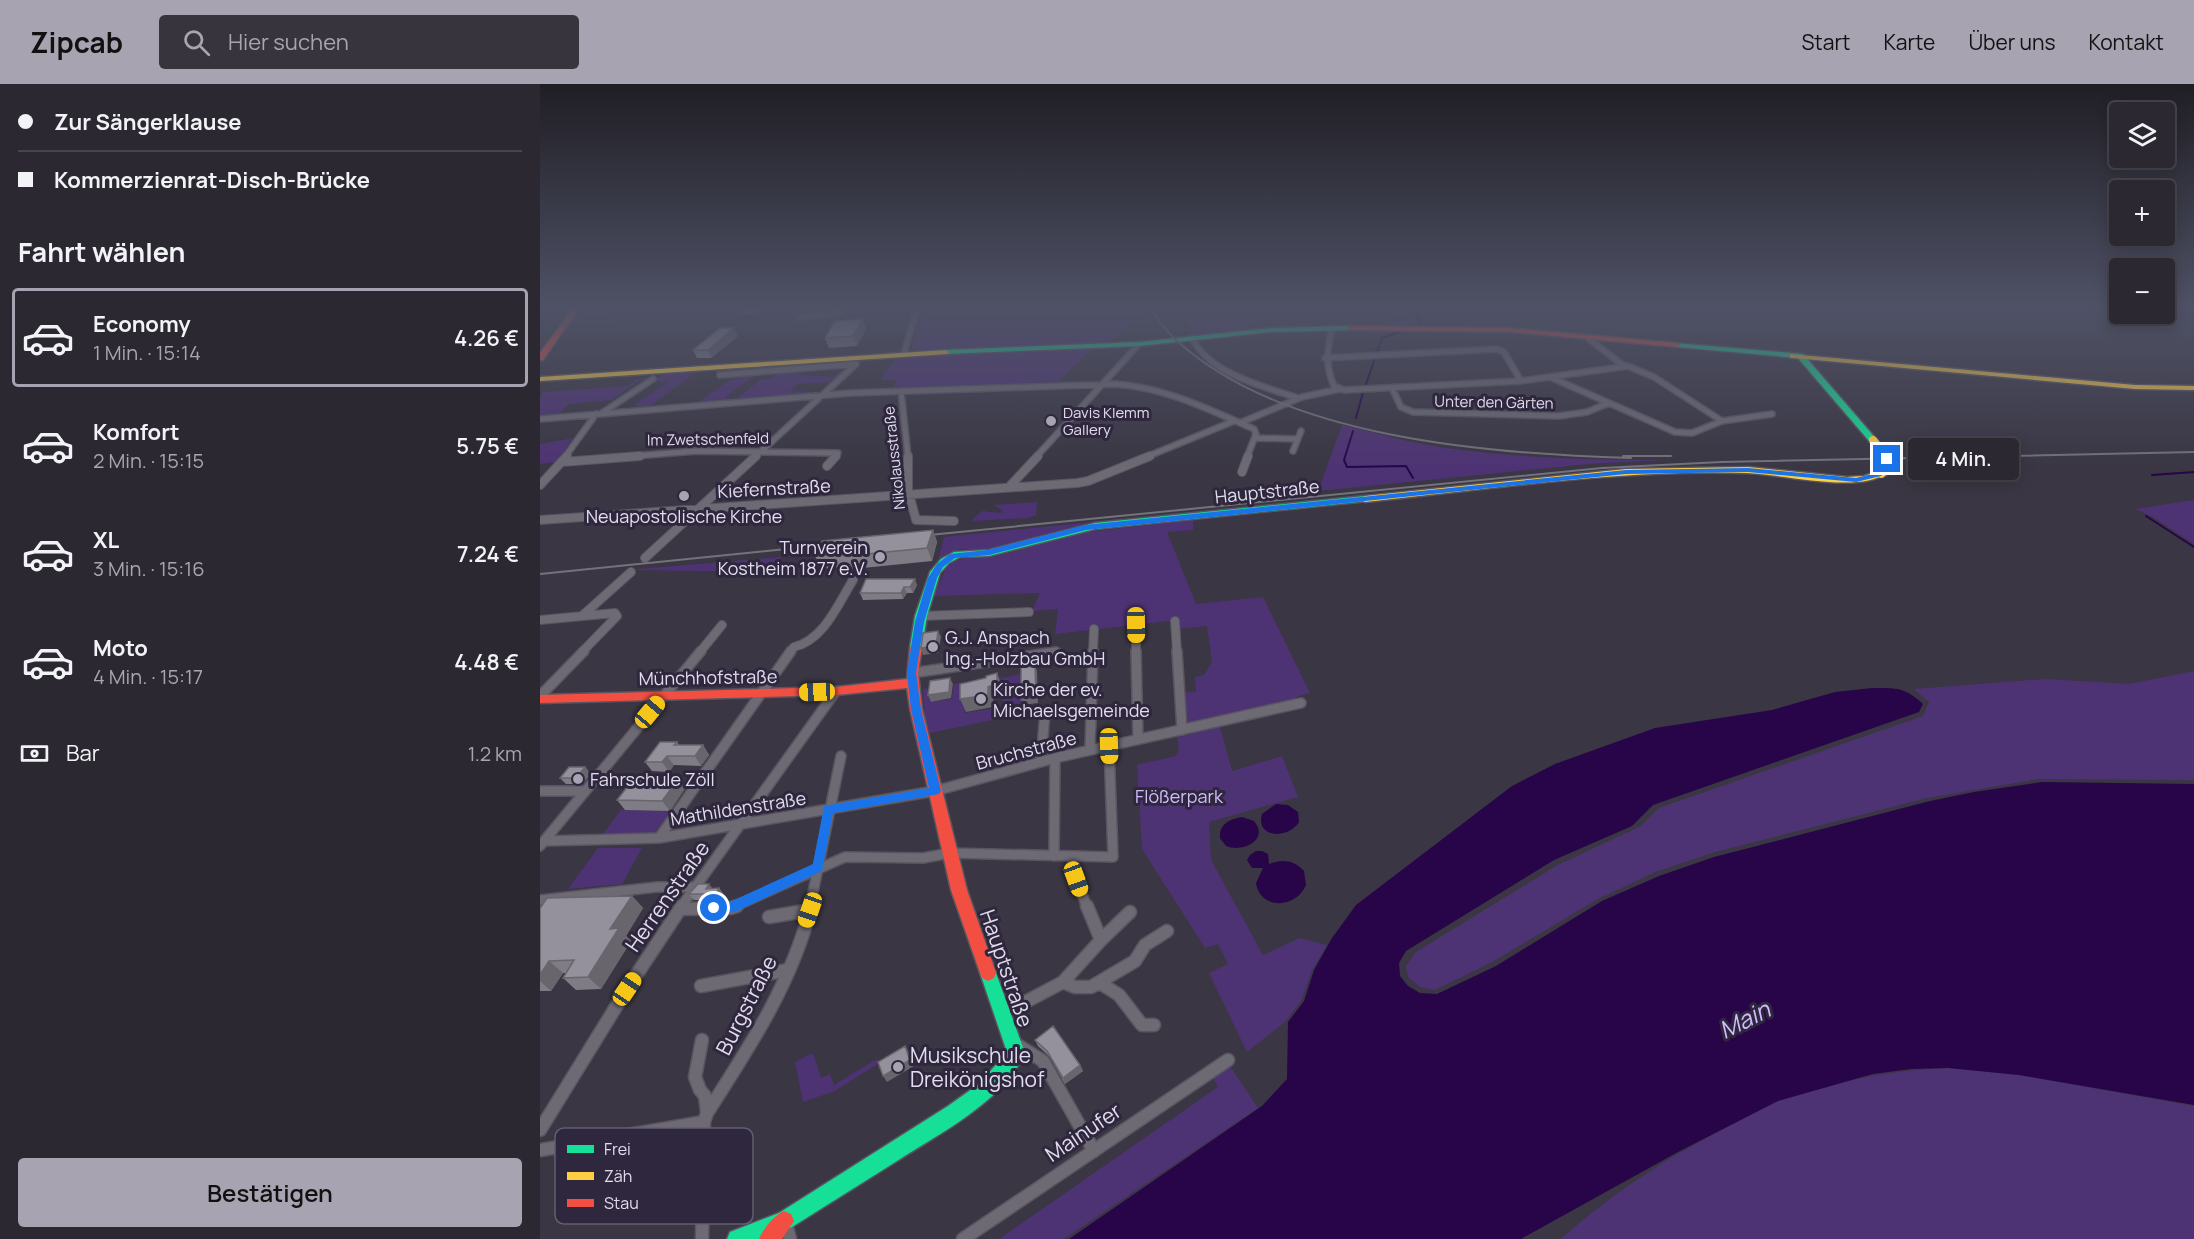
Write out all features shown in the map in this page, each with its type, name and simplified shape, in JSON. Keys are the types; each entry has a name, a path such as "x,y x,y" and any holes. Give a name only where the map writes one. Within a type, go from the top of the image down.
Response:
{"street":[{"path":"540,379 806,361"},
{"path":"1009,487 1124,361"},
{"path":"1215,361 1240,377 1262,387 1298,398"},
{"path":"1326,361 1334,386 1340,389"},
{"path":"1509,361 1521,381"},
{"path":"1617,361 1624,366 1646,372 1722,421"},
{"name":"Hauptstraße","path":"737,1239 785,1220 970,1102 1012,1061 1016,1053 959,890 935,791 912,678 921,616 935,572 940,566 953,556 989,553 1078,529 1626,472 1748,470 1847,480 1865,479 1881,473 1886,467 1887,459 1873,440 1817,378 1808,361"},
{"path":"1857,361 2135,387 2194,388"},
{"path":"645,558 856,364 720,375"},
{"name":"Kiefernstraße","path":"540,520 1088,481 1298,398 1340,389 1521,381 1624,366"},
{"path":"540,373 621,374"},
{"path":"1550,377 1675,432 1692,433 1722,421 1772,414"},
{"path":"540,485 562,462 599,413 653,379"},
{"path":"540,419 822,396 1104,383 1143,386 1174,394 1254,429 1255,438 1242,472"},
{"name":"Unter den Gärten","path":"1392,388 1399,406 1413,412 1559,416 1587,412 1609,403"},
{"name":"Nikolausstraße","path":"901,391 907,434 909,495 916,520 954,521"},
{"path":"1293,451 1301,431"},
{"path":"1255,438 1297,440"},
{"name":"Im Zwetschenfeld","path":"562,462 661,453 762,451 838,453 827,466"},
{"path":"583,615 631,572"},
{"path":"659,838 794,647 802,647 813,640 853,580"},
{"path":"921,616 1029,612"},
{"path":"540,620 600,613 615,613 617,616 540,698"},
{"path":"1175,621 1182,730"},
{"path":"542,843 723,625"},
{"path":"1136,625 1138,740"},
{"path":"1090,750 1094,629"},
{"path":"912,678 1056,652"},
{"name":"Münchhofstraße","path":"540,698 836,691 912,678"},
{"name":"Herrenstraße","path":"540,1130 627,989 680,909 836,691"},
{"name":"Bruchstraße","path":"935,791 1055,758 1301,703"},
{"path":"1041,762 1045,712"},
{"path":"680,909 731,908 844,857 923,858 950,853 1113,857 1109,746"},
{"name":"Burgstraße","path":"705,1117 742,1060 788,970 810,910 828,809 841,756"},
{"path":"1054,856 1055,758"},
{"path":"540,791 584,791"},
{"name":"Mathildenstraße","path":"542,843 659,838 935,791"},
{"path":"1071,856 1076,879 1101,940"},
{"path":"540,900 657,887 697,887"},
{"path":"769,917 810,910"},
{"path":"1003,1014 1063,982 1130,912"},
{"path":"1063,982 1075,987 1091,987 1135,961 1145,945 1167,932"},
{"path":"701,986 788,970"},
{"path":"1100,982 1119,995 1142,1025 1154,1025"},
{"name":"Burgstraße","path":"702,1040 694,1079 699,1092 705,1096 705,1128"},
{"path":"1013,1043 1043,1062 1094,1150"},
{"name":"Mainufer","path":"963,1239 1228,1060"},
{"path":"650,1128 705,1117"},
{"path":"540,1150 555,1147"},
{"path":"785,1220 789,1239"},
{"name":"Hauptstraße","path":"769,1239 785,1220"},
{"name":"Burgstraße","path":"702,1224 702,1239"}],"green space":[{"path":"895,361 1080,361 1058,382 894,388 896,380 882,380 884,373"},
{"path":"807,369 801,375 834,377 840,371 847,371 831,382 797,384 790,391 810,392 807,394 699,402 720,387 751,373 760,372 724,398 736,399 761,379 770,379 780,371"},
{"path":"698,371 650,406 633,406 668,382 653,381 664,374"},
{"path":"649,378 639,381 611,400 569,404 560,413 540,415 540,397 543,392 628,386 637,379"},
{"path":"1342,425 1446,448 1500,454 1608,460 1663,460 1588,464 1318,491"},
{"path":"573,438 556,462 540,464 540,444"},
{"path":"2194,500 2194,544 2153,517 2135,509"},
{"path":"1037,502 1036,515 1028,518 971,521 982,511 1001,513 1002,510 993,505"},
{"path":"1193,520 1193,530 1167,532 1196,604 1263,597 1310,693 1296,697 1297,702 1189,726 1184,693 1196,691 1195,677 1204,675 1212,662 1207,626 1179,629 1178,620 1055,634 1058,609 1032,611 1040,593 934,596 946,568 955,561 993,557 1089,532"},
{"path":"1092,522 988,549 960,549 946,554 938,562 944,537"},
{"path":"781,557 774,572 627,570"},
{"path":"2194,671 2194,780 2039,779 1927,798 1715,852 1655,872 1596,900 1492,962 1435,990 1420,987 1408,977 1406,966 1416,952 1556,866 1641,826 1659,808 1923,716 1929,702 1914,689 2045,679 2129,684"},
{"path":"1021,674 1022,703 1003,706 1002,678"},
{"path":"1001,676 1001,685 964,696 965,713 1002,707 1002,718 930,733 925,718 923,689 932,688 931,702 952,699 954,684"},
{"name":"Flößerpark","path":"1220,727 1232,771 1282,756 1298,797 1209,822 1211,860 1263,955 1300,938 1327,945 1312,970 1301,1001 1285,1022 1247,1052 1209,973 1228,964 1218,944 1205,948 1142,849 1137,765 1176,756 1179,750 1177,737"},
{"path":"621,810 672,811 654,833 603,834"},
{"path":"598,848 642,848 622,884 568,889"},
{"path":"813,1053 821,1078 830,1074 834,1085 877,1059 879,1063 835,1091 803,1102 795,1062"},
{"path":"1230,1066 1258,1108 1064,1239 999,1239 1218,1087 1213,1078"},
{"path":"1948,1068 2019,1075 2194,1106 2194,1239 1561,1239 1600,1206 1642,1176 1686,1149 1773,1102 1820,1087 1862,1078 1905,1071"}],"water":[{"name":"Main","path":"1872,688 1905,691 1923,704 1919,712 1653,805 1632,826 1554,860 1406,951 1399,963 1400,976 1408,986 1420,993 1437,994 1496,966 1602,901 1659,876 1714,857 1930,801 2042,782 2194,784 2194,1105 2019,1075 1948,1068 1911,1069 1873,1074 1778,1101 1678,1152 1521,1239 1069,1239 1262,1106 1287,1079 1288,1022 1304,1001 1314,970 1332,938 1356,905 1512,786 1555,764 1655,728 1772,710 1835,692"},
{"path":"1276,804 1288,805 1298,812 1299,822 1294,828 1281,834 1268,832 1263,828 1261,822 1262,814"},
{"path":"1242,817 1254,821 1259,834 1252,843 1246,846 1232,848 1226,846 1220,838 1221,829 1233,819"},
{"path":"1256,851 1268,854 1269,864 1279,861 1288,862 1304,871 1306,885 1295,899 1279,903 1271,902 1259,892 1256,883 1263,868 1252,868 1247,860"}],"building":[{"path":"933,530 927,548 847,556 848,553 815,556 822,541"},
{"path":"866,579 915,579 910,587 904,587 901,593 860,593"},
{"path":"938,631 936,646 921,648 923,633"},
{"path":"1035,665 1036,696 1021,699 1021,667"},
{"path":"997,673 997,683 988,687 988,695 960,699 960,684"},
{"path":"950,678 949,692 928,695 930,681"},
{"path":"660,742 677,742 674,745 703,745 695,756 667,756 662,762 645,762"},
{"path":"569,767 585,767 576,778 560,778"},
{"path":"635,777 679,778 662,801 617,800"},
{"path":"736,807 732,812 717,814 722,808"},
{"path":"698,884 709,884 706,889 719,888 716,894 689,894"},
{"path":"632,896 610,929 619,928 588,977 563,978 574,960 549,961 540,975 540,907 547,898"},
{"path":"1053,1026 1080,1065 1063,1078 1047,1051 1035,1040"},
{"path":"905,1046 910,1060 883,1076 878,1062"}],"waterway":[{"path":"1365,387 1374,361"},
{"path":"1356,418 1363,392"},
{"path":"1353,431 1344,460 1347,467 1406,466 1413,478"},
{"path":"2152,475 2194,472"},
{"path":"2146,516 2194,547"}],"railway":[{"path":"1204,361 1220,373 1272,399 1329,420 1453,445 1516,452 1631,458"},
{"path":"919,536 1602,468 1721,462 2194,452"},
{"path":"1623,456 1671,456"},
{"path":"540,574 835,544"}],"traffic: fast":[{"path":"1804,361 1873,440"},
{"path":"916,647 921,616 935,572 945,561 958,554 989,553 1095,526 1365,499"},
{"path":"737,1239 785,1220 955,1113 985,1090 1012,1061 1016,1053 988,973"}],"traffic: slow":[{"path":"540,379 812,361"},
{"path":"1847,361 2135,387 2194,388"},
{"path":"1873,440 1887,458 1886,467 1881,473"},
{"path":"1365,499 1626,472 1748,470 1847,480 1865,479 1881,473"}],"traffic: jam":[{"path":"916,647 912,673 916,709 959,890 988,973"},
{"path":"540,699 836,691 912,683"},
{"path":"769,1239 784,1221"}],"place":[{"name":"Davis Klemm Gallery","path":"1051,421"},
{"name":"Neuapostolische Kirche","path":"684,496"},
{"name":"Turnverein Kostheim 1877 e.V.","path":"880,557"},
{"name":"G.J. Anspach Ing.-Holzbau GmbH","path":"933,647"},
{"name":"Kirche der ev. Michaelsgemeinde","path":"981,699"},
{"name":"Fahrschule Zöll","path":"578,779"},
{"name":"Musikschule Dreikönigshof","path":"898,1067"}],"route":[{"path":"714,908 731,908 818,867 828,809 935,791 916,709 912,673 919,622 932,578 940,566 953,556 964,553 989,553 1085,528 1626,472 1730,469 1856,480 1879,474 1886,467 1887,459"}]}
